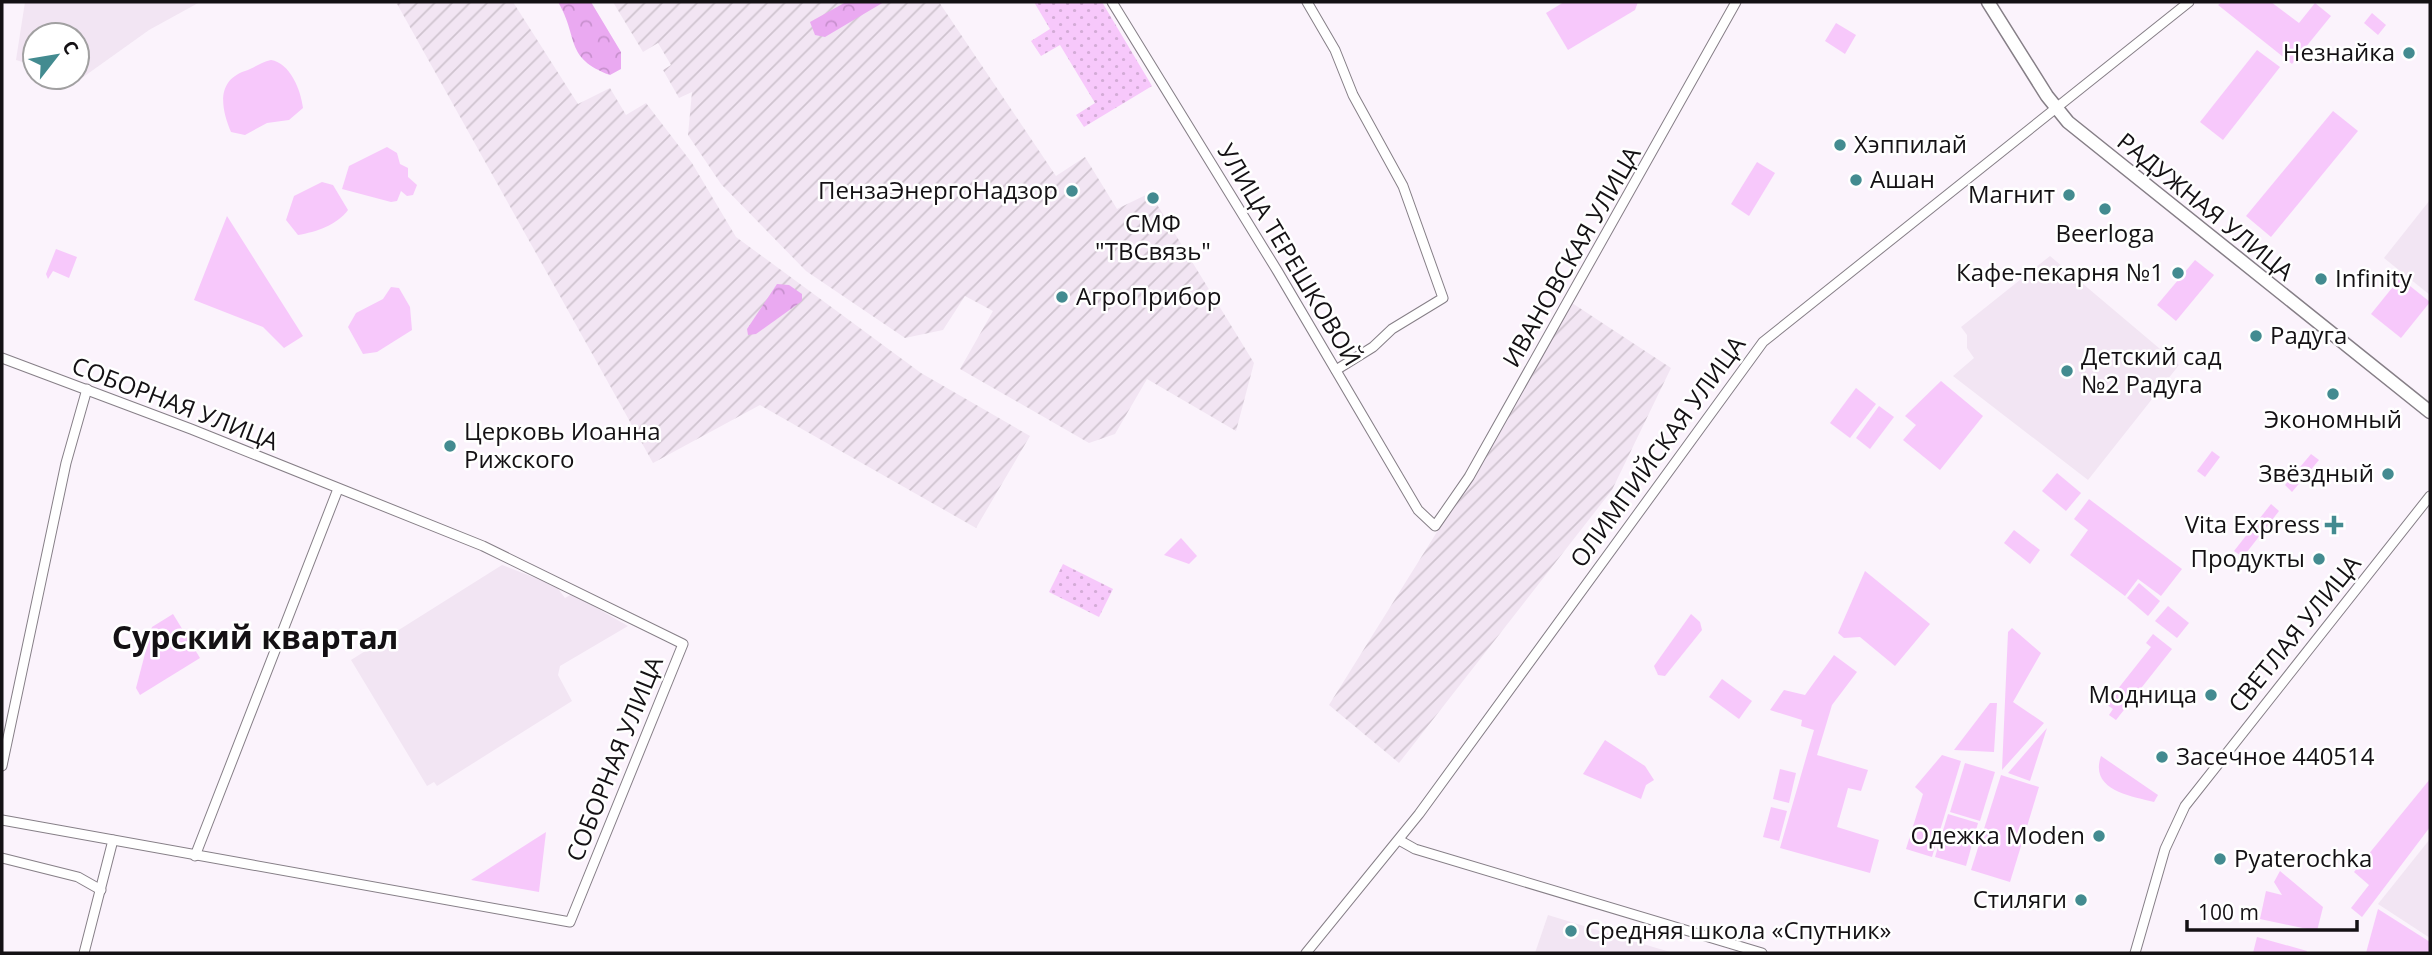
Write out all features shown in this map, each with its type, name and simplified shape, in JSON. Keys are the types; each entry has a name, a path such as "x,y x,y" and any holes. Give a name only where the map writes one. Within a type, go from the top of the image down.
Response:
{"main road":[{"name":"РАДУЖНАЯ УЛИЦА","path":"1988,2 2056,108 2077,131 2430,412"}],"street":[{"name":"УЛИЦА ТЕРЕШКОВОЙ","path":"1112,2 1418,510 1435,526"},
{"path":"1307,2 1335,50 1353,95 1404,186 1443,298 1392,328 1373,347 1336,370"},
{"name":"ИВАНОВСКАЯ УЛИЦА","path":"1435,526 1469,477 1736,2"},
{"name":"ОЛИМПИЙСКАЯ УЛИЦА","path":"1306,953 1399,841 1763,342 2189,2"},
{"name":"СОБОРНАЯ УЛИЦА","path":"2,358 483,546 682,644 570,922 2,820"},
{"path":"2,766 63,475 87,389"},
{"path":"195,856 338,489"},
{"name":"СВЕТЛАЯ УЛИЦА","path":"2135,953 2165,849 2185,806 2430,496"},
{"path":"84,953 113,840"},
{"path":"1399,841 1415,849 1762,953"},
{"path":"2,858 78,877 101,890"}],"shaded area":[{"path":"25,2 200,2 149,30 91,71 91,21 22,21"},
{"path":"396,2 513,2 578,104 610,88 626,115 646,103 692,163 736,237 921,373 1030,436 976,528 760,405 653,463"},
{"path":"613,2 939,2 1056,176 1085,157 1117,209 1150,193 1254,363 1236,431 1147,379 1115,434 1089,443 960,369 993,311 965,296 943,330 905,338 806,271 721,184 688,135 692,92 679,98 663,70 671,65 658,43 643,52"},
{"path":"1034,2 1102,2 1152,86 1084,127 1076,115 1095,103 1060,45 1041,56 1031,41 1050,29"},
{"path":"1564,2 1638,2 1635,10 1568,50 1546,13"},
{"path":"2222,2 2271,2 2299,23 2315,3 2331,16 2292,64 2218,5"},
{"path":"2372,13 2386,25 2378,35 2364,23"},
{"path":"1836,23 1856,35 1845,54 1825,41"},
{"path":"21,28 21,62 16,60"},
{"path":"2257,50 2280,67 2223,140 2200,122"},
{"path":"271,60 284,66 293,78 303,108 289,120 267,123 245,135 231,132 223,105 225,88 236,76"},
{"path":"2333,111 2358,131 2271,237 2246,216"},
{"path":"387,147 397,153 400,164 408,168 408,177 417,185 413,195 407,196 401,191 397,201 391,202 342,189 349,166"},
{"path":"1757,162 1775,173 1749,216 1731,204"},
{"path":"322,182 333,185 348,210 326,227 298,235 286,220 294,196"},
{"path":"2430,200 2430,295 2384,258"},
{"path":"227,216 303,336 284,348 263,327 194,300"},
{"path":"56,249 77,257 69,278 53,271 48,279 46,274"},
{"name":"Детский сад №2 Радуга","path":"2050,256 2179,365 2088,480 1953,376 1974,358 1967,348 1967,335 1961,327"},
{"path":"2195,260 2214,275 2176,321 2157,305"},
{"path":"2400,278 2430,302 2401,338 2371,314"},
{"path":"391,287 399,288 410,307 412,330 377,352 363,354 348,327 356,313 383,299"},
{"path":"1572,303 1671,368 1612,490 1399,763 1329,705 1460,495"},
{"path":"1941,381 1983,416 1940,470 1903,440 1916,425 1905,416"},
{"path":"1856,388 1876,404 1850,438 1830,423"},
{"path":"1879,406 1894,417 1870,449 1856,438"},
{"path":"2212,451 2220,457 2205,477 2197,471"},
{"path":"2311,454 2319,460 2292,492 2285,485"},
{"path":"2057,473 2081,493 2066,511 2042,491"},
{"path":"2089,499 2182,569 2161,596 2138,579 2125,596 2070,555 2088,530 2074,519"},
{"path":"2271,504 2279,511 2243,557 2234,551"},
{"path":"2014,530 2040,550 2030,564 2004,543"},
{"path":"1181,538 1197,556 1189,564 1164,555"},
{"path":"1063,564 1113,589 1099,617 1049,592"},
{"path":"502,565 556,586 565,598 572,594 628,626 560,666 558,675 572,701 437,786 434,782 427,786 351,660"},
{"path":"1865,571 1930,624 1895,666 1860,637 1844,638 1838,633"},
{"path":"2139,583 2160,601 2148,616 2127,598"},
{"path":"2168,606 2189,623 2177,638 2155,621"},
{"path":"173,614 200,658 140,695 136,688 152,627"},
{"path":"1691,614 1700,622 1702,630 1665,676 1658,675 1654,666"},
{"path":"2012,628 2041,653 2013,702 2044,723 2002,770 2008,632"},
{"path":"2153,634 2172,649 2116,720 2109,715 2113,709 2106,704 2151,647 2146,643"},
{"path":"1834,655 1857,672 1832,705 1817,755 1868,770 1861,791 1848,788 1837,827 1879,840 1870,873 1780,848 1814,730 1801,726 1802,720 1770,710 1784,690 1805,695"},
{"path":"1722,679 1752,701 1739,719 1709,697"},
{"path":"1990,703 1997,703 1994,752 1954,750"},
{"path":"2047,728 2030,781 2008,773"},
{"path":"1605,740 1645,766 1654,780 1646,785 1641,799 1583,774"},
{"path":"1942,755 1961,761 1932,857 1906,849 1923,794 1915,787"},
{"path":"2101,756 2158,795 2154,802 2124,794 2106,784 2099,767"},
{"path":"1965,763 1995,772 1980,821 1950,812"},
{"path":"1780,769 1796,773 1789,803 1773,799"},
{"path":"2001,775 2039,787 2010,882 1971,870"},
{"path":"2430,779 2430,827 2362,917 2351,908 2369,885 2354,872"},
{"path":"1771,807 1787,811 1779,841 1763,837"},
{"path":"1948,814 1978,823 1966,866 1935,857"},
{"path":"546,832 539,892 471,880"},
{"path":"2430,839 2430,938 2378,904"},
{"path":"2280,871 2323,907 2317,931 2260,919 2266,891 2282,895 2274,882"},
{"path":"2378,909 2430,942 2430,953 2366,953"},
{"name":"Средняя школа «Спутник»","path":"1548,915 1653,947 1674,953 1535,953"},
{"path":"2257,937 2307,951 2253,953"}],"green space":[{"path":"558,2 591,2 621,52 621,69 610,75 585,61 579,54"},
{"path":"846,2 884,2 825,37 815,35 810,22"},
{"path":"777,284 789,285 802,294 802,301 756,334 748,335 747,329"}],"place":[{"name":"Незнайка","path":"2409,53"},
{"name":"Хэппилай","path":"1840,145"},
{"name":"Ашан","path":"1856,180"},
{"name":"ПензаЭнергоНадзор","path":"1072,191"},
{"name":"Магнит","path":"2069,195"},
{"name":"СМФ \"ТВСвязь\"","path":"1153,198"},
{"name":"Beerloga","path":"2105,209"},
{"name":"Кафе-пекарня №1","path":"2178,273"},
{"name":"Infinity","path":"2321,279"},
{"name":"АгроПрибор","path":"1062,297"},
{"name":"Радуга","path":"2256,336"},
{"name":"Детский сад №2 Радуга","path":"2067,371"},
{"name":"Экономный","path":"2333,394"},
{"name":"Церковь Иоанна Рижского","path":"450,446"},
{"name":"Звёздный","path":"2388,474"},
{"name":"Vita Express","path":"2334,525"},
{"name":"Продукты","path":"2319,559"},
{"name":"Модница","path":"2211,695"},
{"name":"Засечное 440514","path":"2162,757"},
{"name":"Одежка Moden","path":"2099,836"},
{"name":"Pyaterochka","path":"2220,859"},
{"name":"Стиляги","path":"2081,900"},
{"name":"Средняя школа «Спутник»","path":"1571,931"}],"district":[{"name":"Сурский квартал","path":"255,638"}]}
